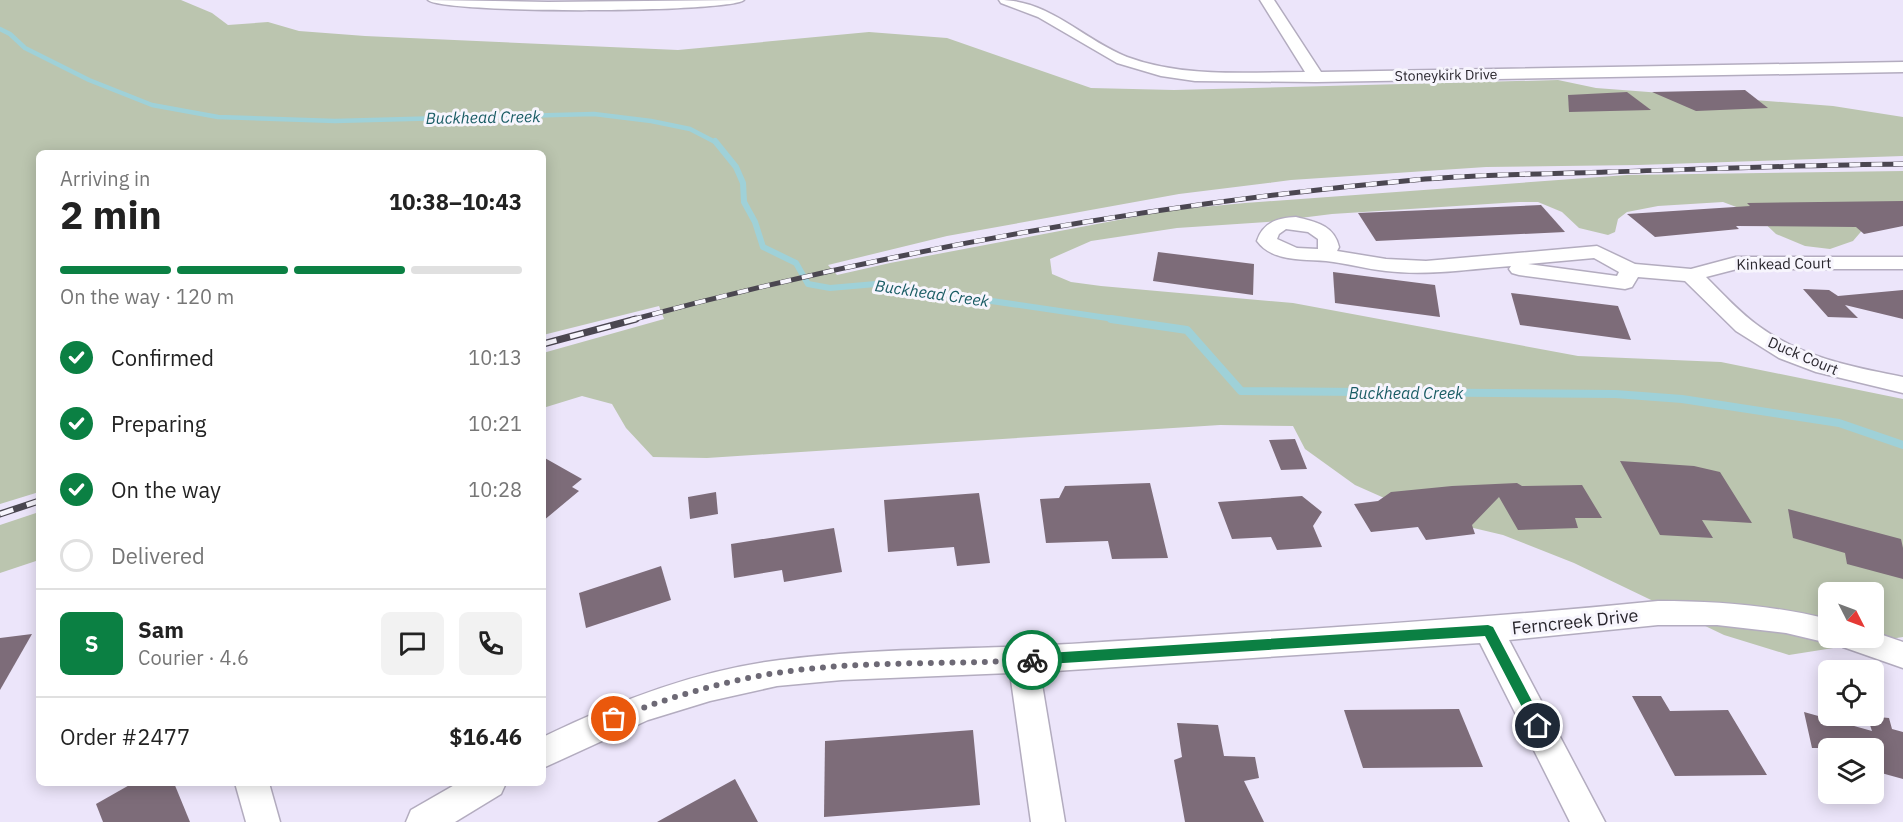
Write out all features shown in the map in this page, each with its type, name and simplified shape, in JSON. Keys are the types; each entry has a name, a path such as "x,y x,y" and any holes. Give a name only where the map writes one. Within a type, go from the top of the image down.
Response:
{"street":[{"path":"435,0 504,6 593,7 737,0"},
{"name":"Stoneykirk Drive","path":"1006,0 1044,14 1106,53 1141,67 1195,76 1316,77 1903,67"},
{"path":"1267,0 1316,77"},
{"name":"Kinkead Court","path":"1324,255 1386,265 1426,267 1475,263 1625,283 1630,270 1691,275 1737,263 1903,262"},
{"name":"Duck Court","path":"1691,275 1751,332 1790,354 1838,372 1903,385"},
{"name":"Ferncreek Drive","path":"546,752 599,725 644,707 710,687 777,673 842,667 1023,660 1488,630 1658,613 1717,613 1786,621 1818,629"},
{"path":"1488,630 1588,822"},
{"path":"1882,648 1903,655"},
{"path":"1023,660 1048,822"},
{"path":"253,786 263,822"},
{"path":"423,822 484,786"}],"green space":[{"path":"0,0 181,0 212,13 228,25 268,22 299,31 365,36 678,50 869,32 947,38 1091,88 1174,90 1558,80 1596,88 1833,106 1903,117 1903,156 1638,165 1486,167 1291,180 1179,194 947,236 828,265 837,275 1171,210 1245,203 1627,175 1903,171 1903,206 1865,227 1853,241 1830,249 1805,246 1776,234 1755,214 1723,202 1658,206 1627,212 1618,219 1615,232 1608,235 1579,228 1562,212 1538,202 1519,202 1332,214 1267,222 1177,228 1091,241 1050,259 1052,274 1071,282 1293,303 1578,356 1721,362 1903,399 1903,637 1884,640 1884,582 1818,582 1818,648 1833,648 1789,655 1724,635 1574,563 1503,535 1427,517 1355,485 1305,449 1293,426 1220,425 707,458 653,457 626,428 612,404 582,396 546,407 546,352 664,319 659,306 546,334 546,150 36,150 36,493 0,504"},
{"path":"36,513 36,561 0,573 0,525"}],"building":[{"path":"1745,90 1768,108 1696,111 1652,92"},
{"path":"1627,92 1651,110 1569,112 1568,95"},
{"path":"1903,201 1903,226 1864,234 1856,227 1736,226 1739,229 1655,237 1627,214 1750,206 1747,203"},
{"path":"1541,205 1565,232 1376,241 1358,213"},
{"path":"1158,252 1254,264 1253,295 1153,281"},
{"path":"1333,272 1435,285 1440,317 1335,303"},
{"path":"1803,289 1829,290 1838,296 1903,290 1903,319 1845,305 1858,318 1828,317"},
{"path":"1511,293 1618,306 1631,340 1520,325"},
{"path":"1295,439 1307,469 1281,470 1269,440"},
{"path":"546,459 582,479 572,487 579,491 546,518"},
{"path":"1620,461 1694,466 1720,472 1752,523 1702,520 1713,538 1660,535"},
{"path":"1150,483 1168,558 1112,559 1108,541 1046,543 1040,499 1059,498 1065,486"},
{"path":"1517,483 1522,486 1582,485 1602,518 1575,518 1578,528 1518,530 1499,497 1472,525 1475,534 1426,540 1418,527 1371,532 1354,504 1378,501 1391,492"},
{"path":"716,492 718,514 690,519 688,497"},
{"path":"979,493 990,563 957,566 954,547 888,552 884,500"},
{"path":"1302,496 1322,512 1313,526 1322,547 1277,550 1271,537 1232,539 1218,502"},
{"path":"1788,509 1901,539 1903,579 1847,564 1845,553 1793,538"},
{"path":"834,528 842,572 784,582 782,570 734,578 731,544"},
{"path":"661,566 671,600 586,628 579,593"},
{"path":"32,634 0,690 0,638"},
{"path":"1632,696 1661,696 1670,711 1728,710 1767,775 1675,776"},
{"path":"1459,709 1483,767 1363,768 1344,710"},
{"path":"1804,712 1818,716 1818,726 1854,726 1872,731 1870,726 1884,726 1884,718 1889,718 1892,729 1903,732 1903,779 1884,774 1884,738 1818,738 1818,748 1812,748"},
{"path":"1177,723 1218,725 1224,756 1255,757 1259,778 1244,781 1264,822 1185,822 1174,760 1182,757"},
{"path":"973,730 980,805 824,817 825,741"},
{"path":"735,779 758,822 657,822"},
{"path":"128,786 175,786 190,822 103,822 96,804"}],"waterway":[{"name":"Buckhead Creek","path":"0,29 10,34 25,48 89,80 152,105 218,117 335,121 594,114 651,121 690,129 716,143"},
{"name":"Buckhead Creek","path":"716,143 736,167 743,183 744,202 755,222 763,247 796,263 808,284 830,288 876,284 1121,320"},
{"name":"Buckhead Creek","path":"1111,319 1187,330 1241,391 1615,394 1682,399 1839,423 1903,445"}],"railway":[{"path":"631,320 827,272 926,251 1025,232 1224,201 1470,176 1903,164"},
{"path":"546,343 636,319"},
{"path":"0,514 36,502"}],"way so far":[{"path":"614,719 644,707 710,687 777,673 842,667 1032,660"}],"route":[{"path":"1032,660 1488,630 1538,726"}]}
